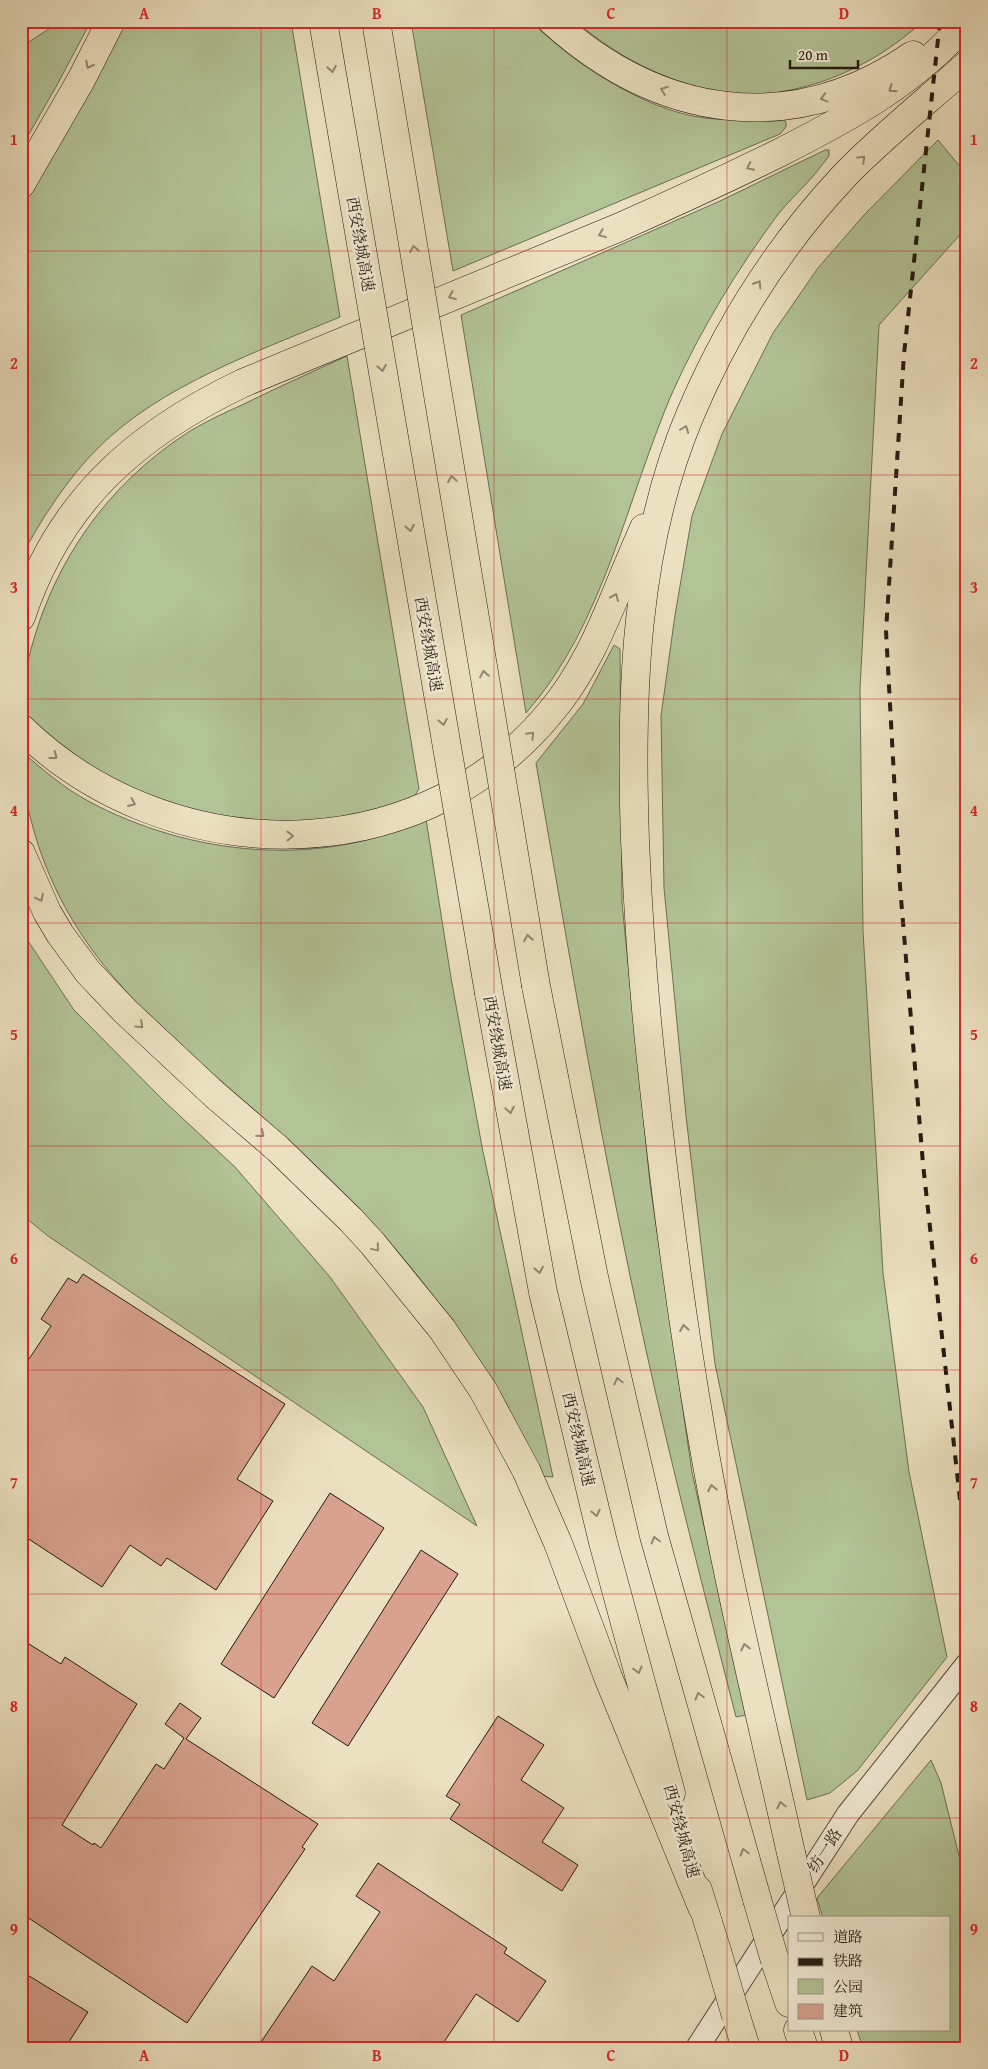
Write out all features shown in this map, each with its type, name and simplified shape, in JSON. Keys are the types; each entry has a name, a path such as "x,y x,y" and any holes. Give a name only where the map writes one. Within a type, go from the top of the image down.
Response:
{"highway":[{"path":"21,184 81,80 111,21"},
{"name":"西安绕城高速","path":"324,21 489,993 544,1292 603,1542 702,1908 746,2048"},
{"path":"376,21 536,986 594,1277 654,1536 775,1962 788,2000"},
{"path":"552,21 585,48 616,68 664,91 716,106 772,108 826,98 855,87 906,60 955,21"},
{"path":"21,617 43,564 59,536 96,484 145,441 172,421 208,400 243,383 680,201 826,130 855,114 907,79 930,60 967,21"},
{"path":"806,1916 730,1578 701,1434 676,1274 644,996 637,896 632,728 636,661 643,595 653,536 669,475 690,414 744,306 768,269 793,236 847,174 911,113 967,65"},
{"path":"21,728 48,751 89,780 135,804 212,829 278,836 300,836 383,821 428,805 470,785 489,772 531,735 550,714 566,691 602,627 669,475"},
{"path":"21,854 47,912 60,934 88,972 124,1011 215,1095 278,1149 351,1220 373,1244 442,1329 483,1390 526,1470 558,1543 608,1677 702,1908"},
{"path":"799,2032 804,2048"},
{"path":"835,2032 839,2048"}],"street":[{"name":"纺一路","path":"697,2048 848,1814 967,1664"}],"green space":[{"path":"61,21 91,21 21,148 21,47"},
{"path":"123,21 291,21 340,317 212,372 151,406 123,426 98,448 76,473 46,514 21,557 21,210 90,88"},
{"path":"411,21 531,21 567,53 611,83 659,106 682,114 714,119 781,117 786,122 786,127 780,134 453,271"},
{"path":"576,21 923,21 884,51 839,75 815,84 790,90 765,94 740,94 697,87 652,71 611,48"},
{"path":"938,140 967,175 967,227 879,325 860,689 863,931 883,1273 909,1472 947,1657 857,1771 830,1793 807,1800 715,1364 686,1116 664,888 661,716 675,615 692,516 722,434 773,333 818,268 864,215"},
{"path":"825,150 829,150 829,156 782,209 764,234 721,299 696,345 673,391 612,559 595,600 553,678 526,713 461,315 720,201"},
{"path":"347,356 419,789 413,798 360,816 266,824 173,807 106,777 45,735 21,712 26,672 41,616 54,585 70,556 108,502 131,477 156,455 198,426"},
{"path":"614,645 620,649 622,903 650,1184 692,1472 746,1715 736,1717 667,1442 630,1277 588,1057 536,763 583,704"},
{"path":"21,751 62,784 88,801 128,820 169,834 212,844 256,849 299,850 343,845 385,835 426,819 451,978 483,1152 553,1477 541,1476 466,1344 432,1294 397,1250 362,1212 307,1158 164,1030 132,998 103,964 77,927 55,886 37,841 26,797"},
{"path":"21,925 26,938 74,1010 165,1102 235,1167 330,1277 423,1407 477,1526 48,1236 21,1214"},
{"path":"931,1760 941,1783 967,1888 967,2048 863,2048 858,2032 950,2032 950,1916 822,1916 817,1898"}],"building":[{"path":"83,1274 285,1404 237,1479 273,1501 216,1590 167,1558 161,1566 130,1545 102,1587 21,1534 21,1371 51,1326 41,1319 68,1278 77,1283"},
{"path":"330,1493 384,1528 274,1698 221,1664"},
{"path":"421,1550 458,1574 348,1746 312,1723"},
{"path":"21,1639 61,1664 65,1657 137,1704 62,1825 93,1845 94,1843 101,1848 156,1764 164,1769 184,1738 165,1724 180,1703 201,1718 186,1739 318,1824 302,1847 305,1849 187,2023 21,1913"},
{"path":"498,1716 544,1745 521,1780 564,1808 542,1842 578,1865 562,1891 450,1819 460,1804 446,1796"},
{"path":"378,1863 507,1948 504,1953 546,1981 518,2022 476,1994 440,2048 257,2048 312,1966 334,1981 380,1912 356,1896"},
{"path":"21,1971 88,2012 65,2048 21,2048"}],"railway":[{"path":"940,21 904,354 886,631 900,886 923,1164 963,1527 967,1592"}]}
